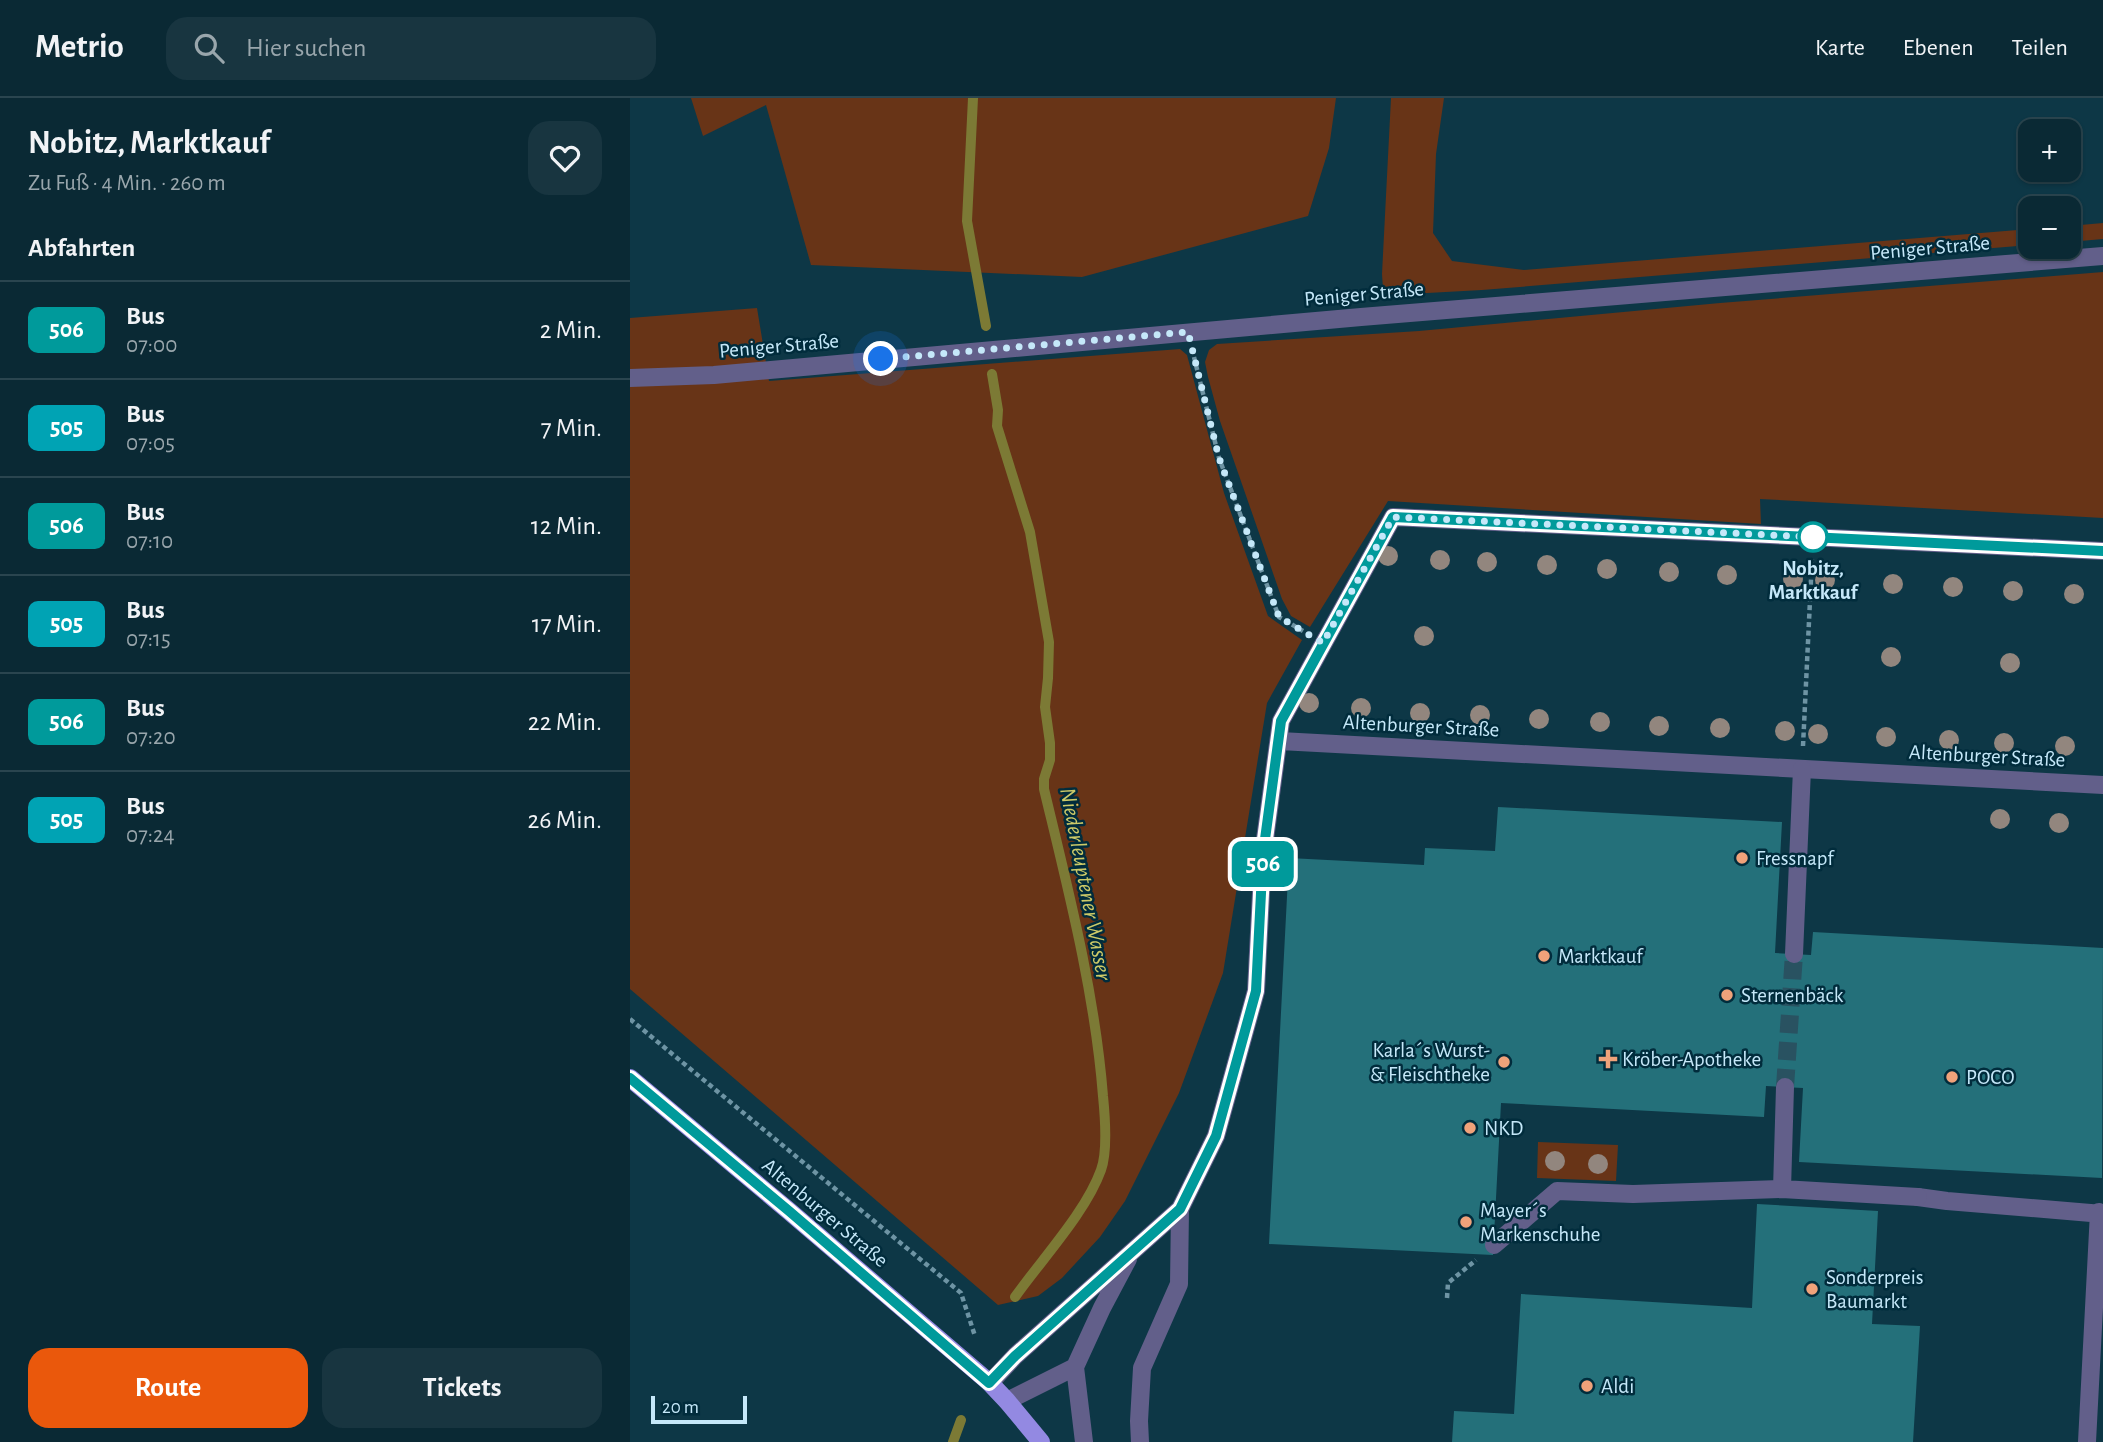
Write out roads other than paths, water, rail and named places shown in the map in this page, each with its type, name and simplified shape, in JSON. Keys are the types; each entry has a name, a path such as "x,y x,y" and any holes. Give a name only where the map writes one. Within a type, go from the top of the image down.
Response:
{"main road":[{"name":"Altenburger Straße","path":"630,1079 779,1202 989,1383 1041,1442"}],"street":[{"name":"Peniger Straße","path":"630,378 714,374 2103,256"},
{"path":"989,1383 1015,1356 1180,1209 1216,1136 1256,991 1263,854 1281,721 1393,517 2103,551"},
{"name":"Altenburger Straße","path":"1280,741 2103,785"},
{"path":"1794,954 1802,769"},
{"path":"1782,1189 1785,1087"},
{"path":"1488,1250 1556,1191 1633,1194 1782,1189 1918,1197 2101,1213 2087,1442"},
{"path":"1140,1442 1142,1368 1178,1284 1180,1209"},
{"path":"1084,1442 1075,1367 1134,1248"},
{"path":"1007,1401 1075,1367"}],"waterway":[{"name":"Niederleuptener Wasser","path":"973,98 967,221 986,326"},
{"name":"Niederleuptener Wasser","path":"992,374 998,410 997,426 1030,532 1049,642 1045,707 1050,760 1044,789 1071,903 1094,1019 1105,1133 1105,1153 1094,1186 1074,1219 1015,1297"},
{"name":"Niederleuptener Wasser","path":"953,1442 961,1420"}],"tunnel":[{"path":"1785,1087 1794,954"}],"place":[{"name":"Nobitz, Marktkauf","path":"1813,537"},
{"name":"Fressnapf","path":"1742,858"},
{"name":"Marktkauf","path":"1544,956"},
{"name":"Sternenbäck","path":"1727,995"},
{"name":"Kröber-Apotheke","path":"1608,1059"},
{"name":"Karla´s Wurst- & Fleischtheke","path":"1504,1062"},
{"name":"POCO","path":"1952,1077"},
{"name":"NKD","path":"1470,1128"},
{"name":"Mayer´s Markenschuhe","path":"1466,1222"},
{"name":"Sonderpreis Baumarkt","path":"1812,1289"},
{"name":"Aldi","path":"1587,1386"}]}
